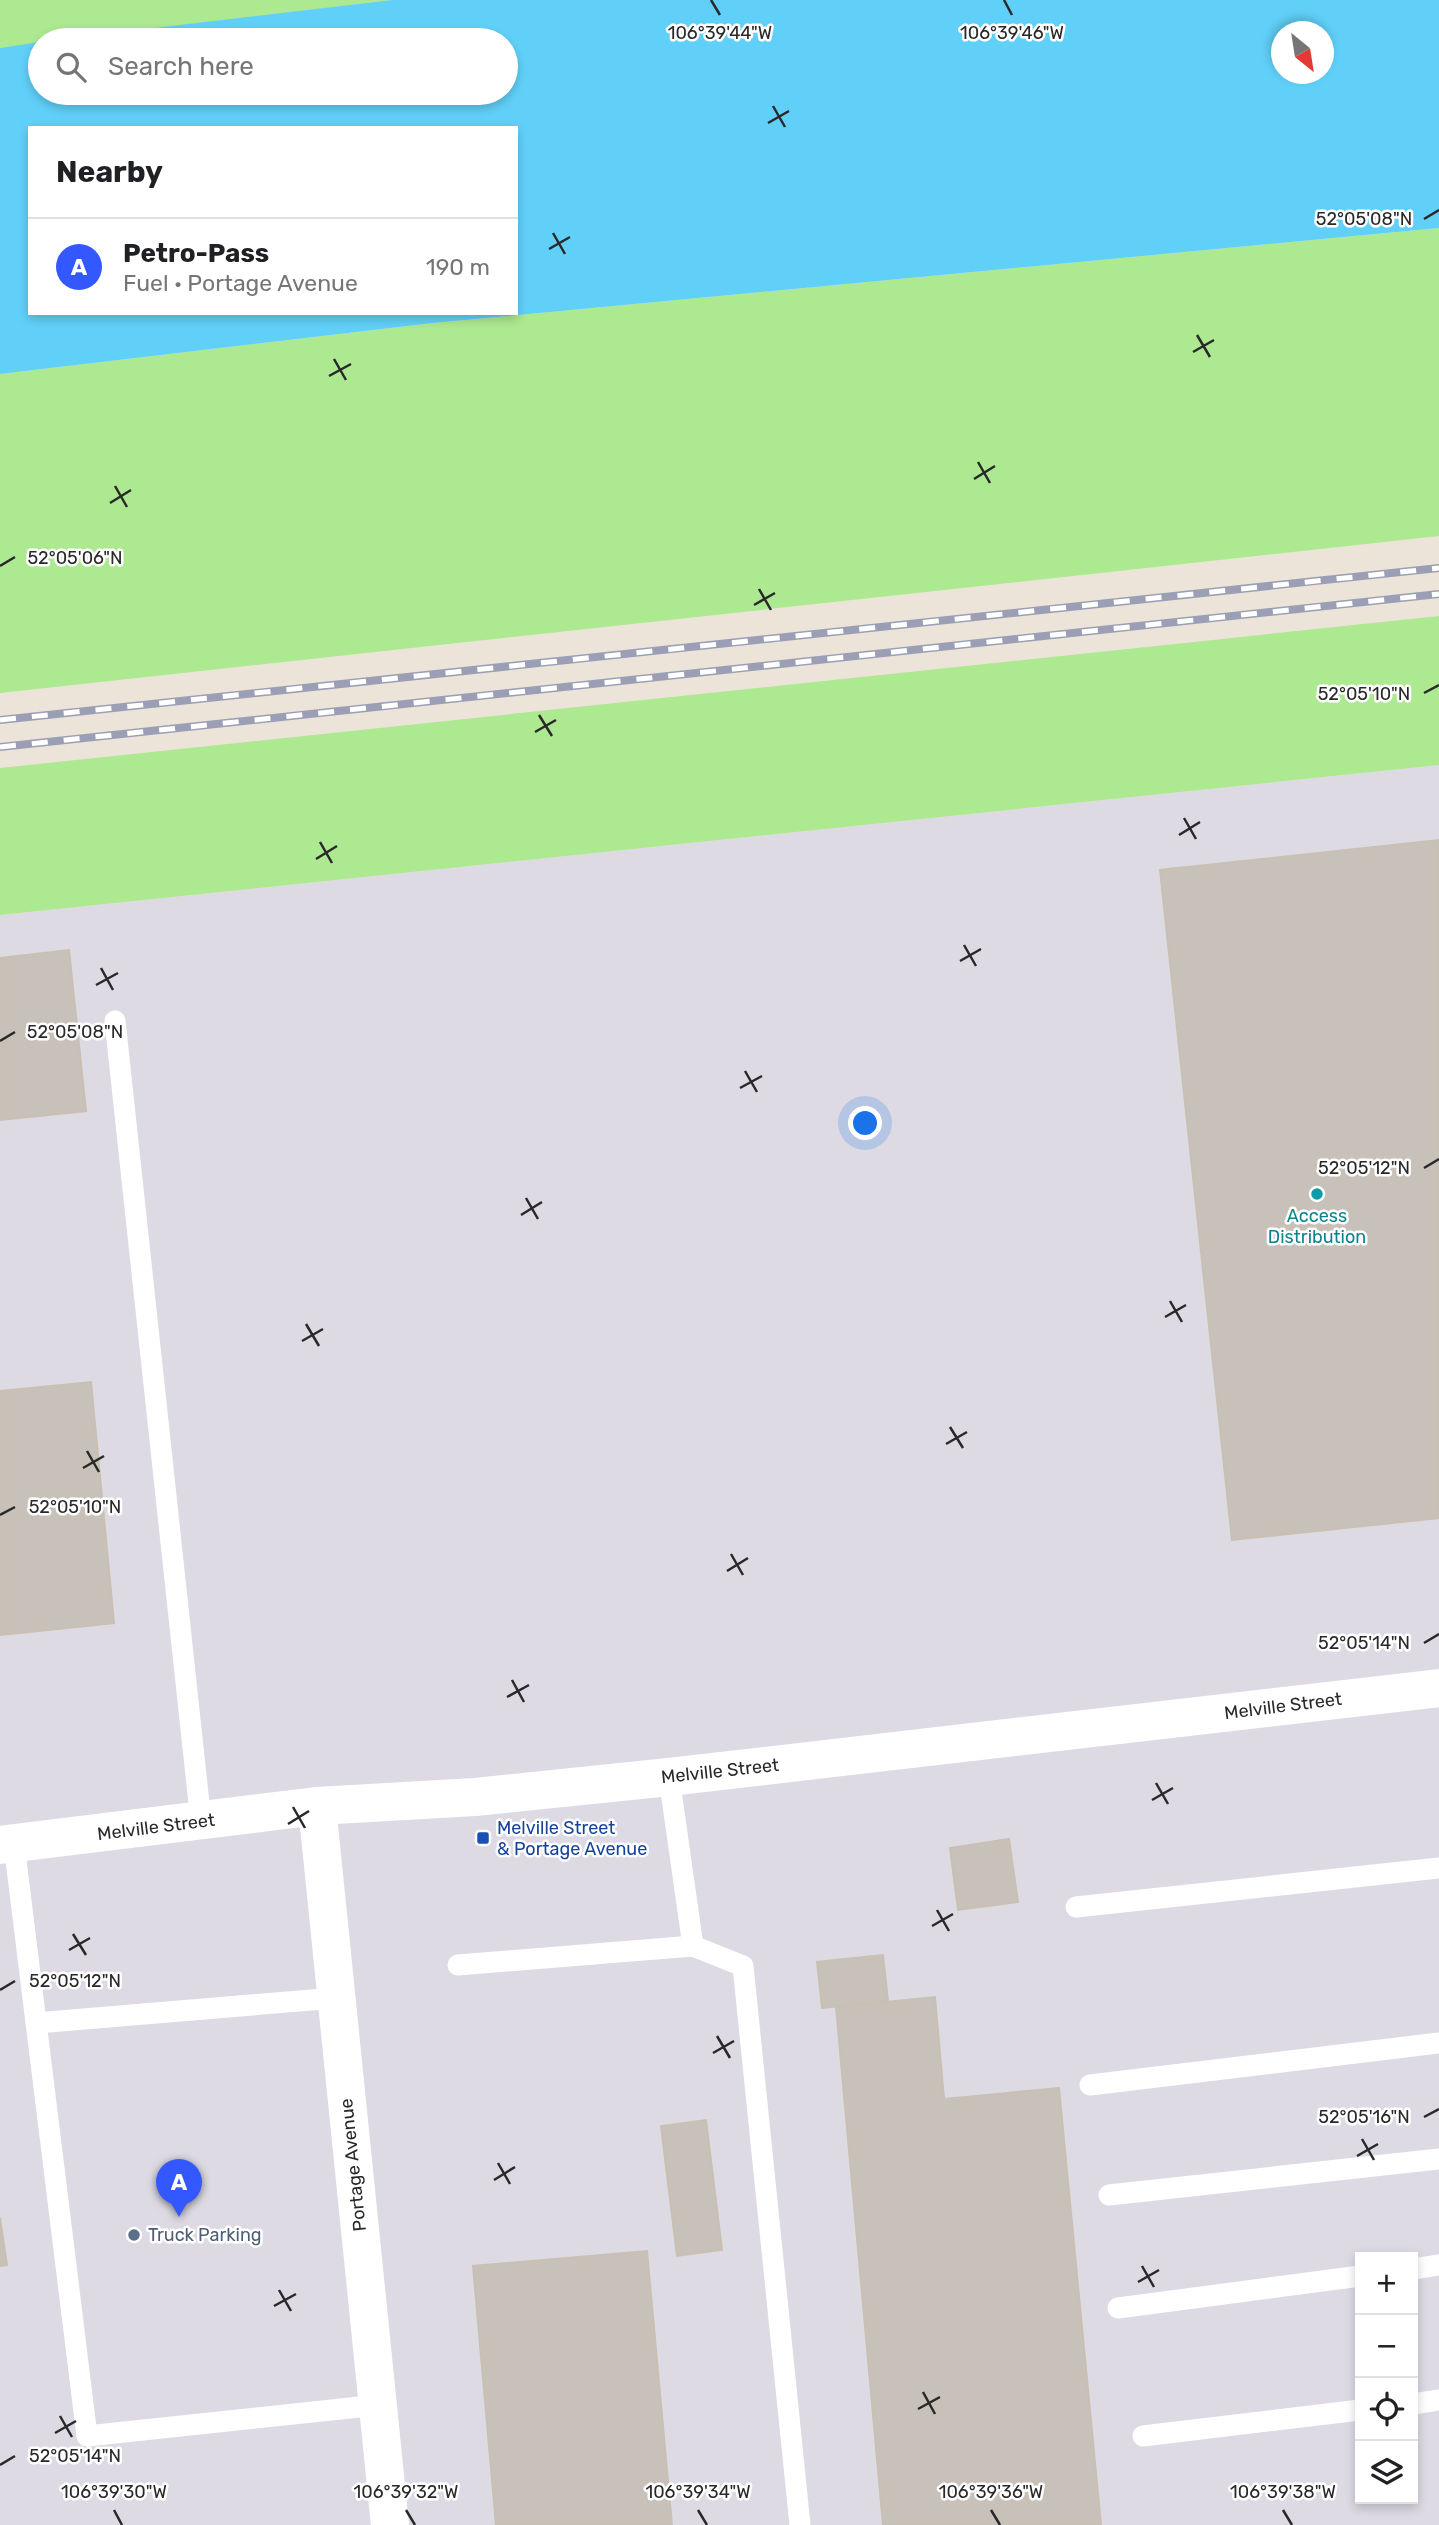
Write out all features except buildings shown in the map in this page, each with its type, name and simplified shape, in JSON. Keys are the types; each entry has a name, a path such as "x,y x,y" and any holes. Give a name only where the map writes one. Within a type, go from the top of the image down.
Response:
{"street":[{"name":"Melville Street","path":"7,1845 317,1806 475,1797 669,1777 1439,1688"},
{"name":"Portage Avenue","path":"317,1806 390,2525"}],"lane":[{"path":"115,1021 201,1822"},
{"path":"669,1777 692,1946"},
{"path":"7,1845 36,2023 87,2436 378,2405"},
{"path":"1076,1907 1439,1868"},
{"path":"457,1965 692,1946 743,1966 800,2525"},
{"path":"36,2023 335,1998"},
{"path":"1090,2085 1439,2043"},
{"path":"1109,2195 1439,2159"},
{"path":"1418,2268 1439,2265"},
{"path":"1118,2308 1355,2277"},
{"path":"1418,2403 1439,2400"},
{"path":"1143,2436 1355,2411"}],"shaded area":[{"path":"1439,765 1439,2525 0,2525 0,915"}],"green space":[{"path":"0,0 392,0 163,28 28,28 28,45 0,48"},
{"path":"1439,228 1439,536 0,693 0,374 518,315"},
{"path":"1439,616 1439,765 0,915 0,768"}],"water":[{"path":"392,0 1439,0 1439,228 518,315 518,126 28,126 28,315 518,315 0,374 0,48 28,44 28,105 518,105 518,28 155,28"}],"railway":[{"path":"0,720 1439,568"},
{"path":"0,747 1439,594"}],"place":[{"name":"Access Distribution","path":"1317,1194"},
{"name":"Melville Street & Portage Avenue","path":"483,1838"},
{"name":"Petro-Pass","path":"179,2217"},
{"name":"Truck Parking","path":"134,2235"}]}
